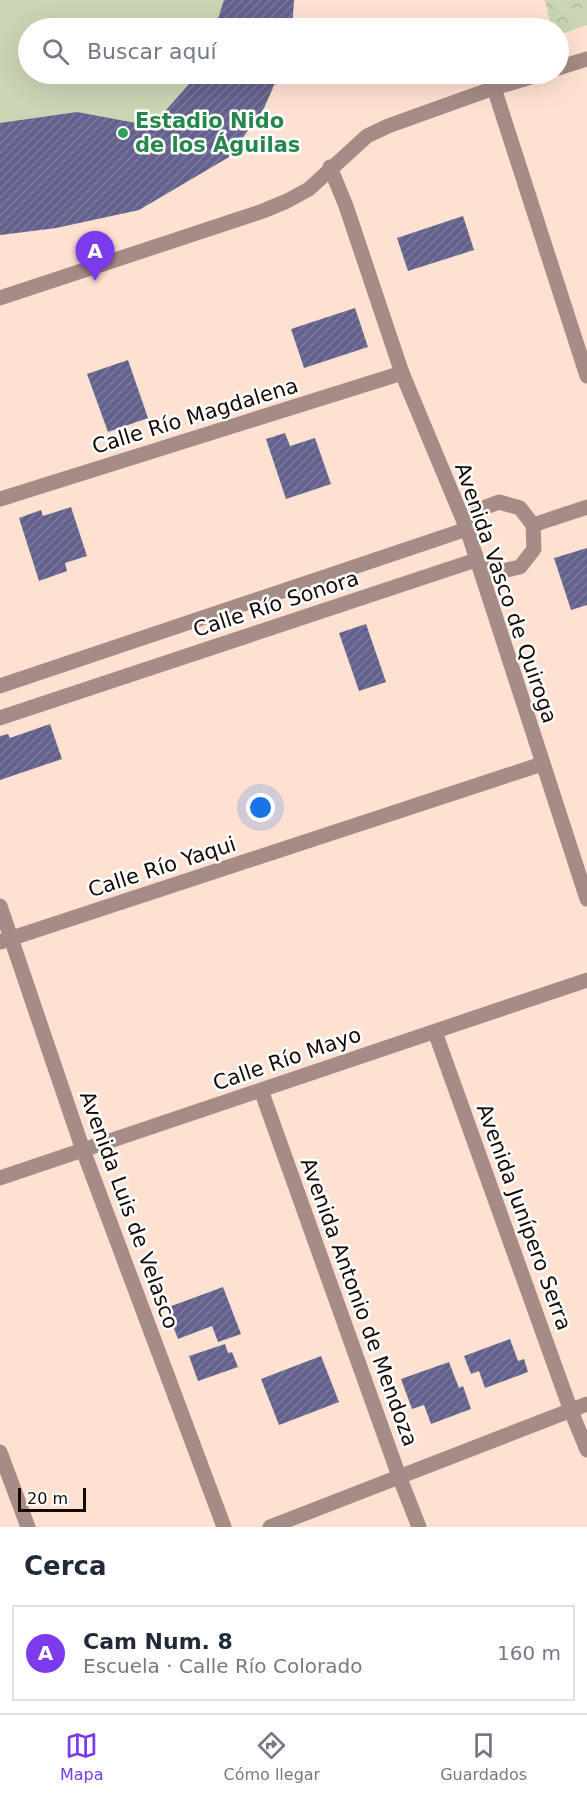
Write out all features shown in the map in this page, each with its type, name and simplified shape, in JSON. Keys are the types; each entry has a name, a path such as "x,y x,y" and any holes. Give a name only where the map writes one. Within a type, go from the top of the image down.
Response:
{"street":[{"path":"569,65 587,59"},
{"path":"0,298 262,212 309,189 330,167 367,136 388,126 507,84"},
{"path":"494,88 587,376"},
{"name":"Avenida Vasco de Quiroga","path":"330,167 346,206 402,373 467,529 587,899"},
{"name":"Calle Río Magdalena","path":"0,499 402,373"},
{"path":"467,529 478,510 499,502 520,508 533,525 534,549 520,567 497,572 476,560"},
{"path":"533,525 587,507"},
{"name":"Calle Río Sonora","path":"0,686 467,529"},
{"name":"Calle Río Sonora","path":"0,718 476,560"},
{"name":"Calle Río Yaqui","path":"5,940 542,764"},
{"name":"Avenida Luis de Velasco","path":"0,906 5,940 224,1527"},
{"name":"Calle Río Mayo","path":"0,1178 587,980"},
{"name":"Avenida Junípero Serra","path":"435,1032 587,1450"},
{"name":"Avenida Antonio de Mendoza","path":"261,1090 419,1527"},
{"path":"270,1527 587,1404"},
{"path":"0,1452 28,1527"}],"green space":[{"name":"Estadio Nido de los Águilas","path":"0,0 294,0 293,18 18,18 18,84 275,84 264,108 229,157 139,210 56,228 0,235"},
{"path":"545,0 587,0 587,25 569,31 569,18 549,18"}],"building":[{"path":"224,0 294,0 293,18 218,18"},
{"path":"189,84 275,84 264,108 229,157 139,210 56,228 0,235 0,123 77,112 152,126"},
{"path":"463,216 474,250 408,271 397,238"},
{"path":"355,308 368,347 304,368 291,329"},
{"path":"128,360 148,418 108,432 87,374"},
{"path":"285,433 290,446 315,438 331,484 286,499 266,439"},
{"path":"71,507 87,556 65,563 67,571 39,581 19,518 41,510 43,516"},
{"path":"587,548 587,605 571,610 554,558"},
{"path":"366,624 386,682 359,691 339,633"},
{"path":"50,724 62,759 0,780 0,736 8,734 10,738"},
{"path":"223,1287 241,1334 218,1342 212,1326 178,1339 166,1308"},
{"path":"510,1339 518,1361 524,1359 528,1372 485,1388 479,1371 471,1374 464,1356"},
{"path":"225,1344 228,1353 232,1352 238,1367 198,1381 189,1356"},
{"path":"321,1356 339,1402 279,1425 261,1379"},
{"path":"449,1362 459,1388 463,1386 471,1409 431,1424 424,1405 412,1409 401,1379"}],"place":[{"name":"Estadio Nido de los Águilas","path":"123,133"},
{"name":"Cam Num. 8","path":"95,281"}]}
